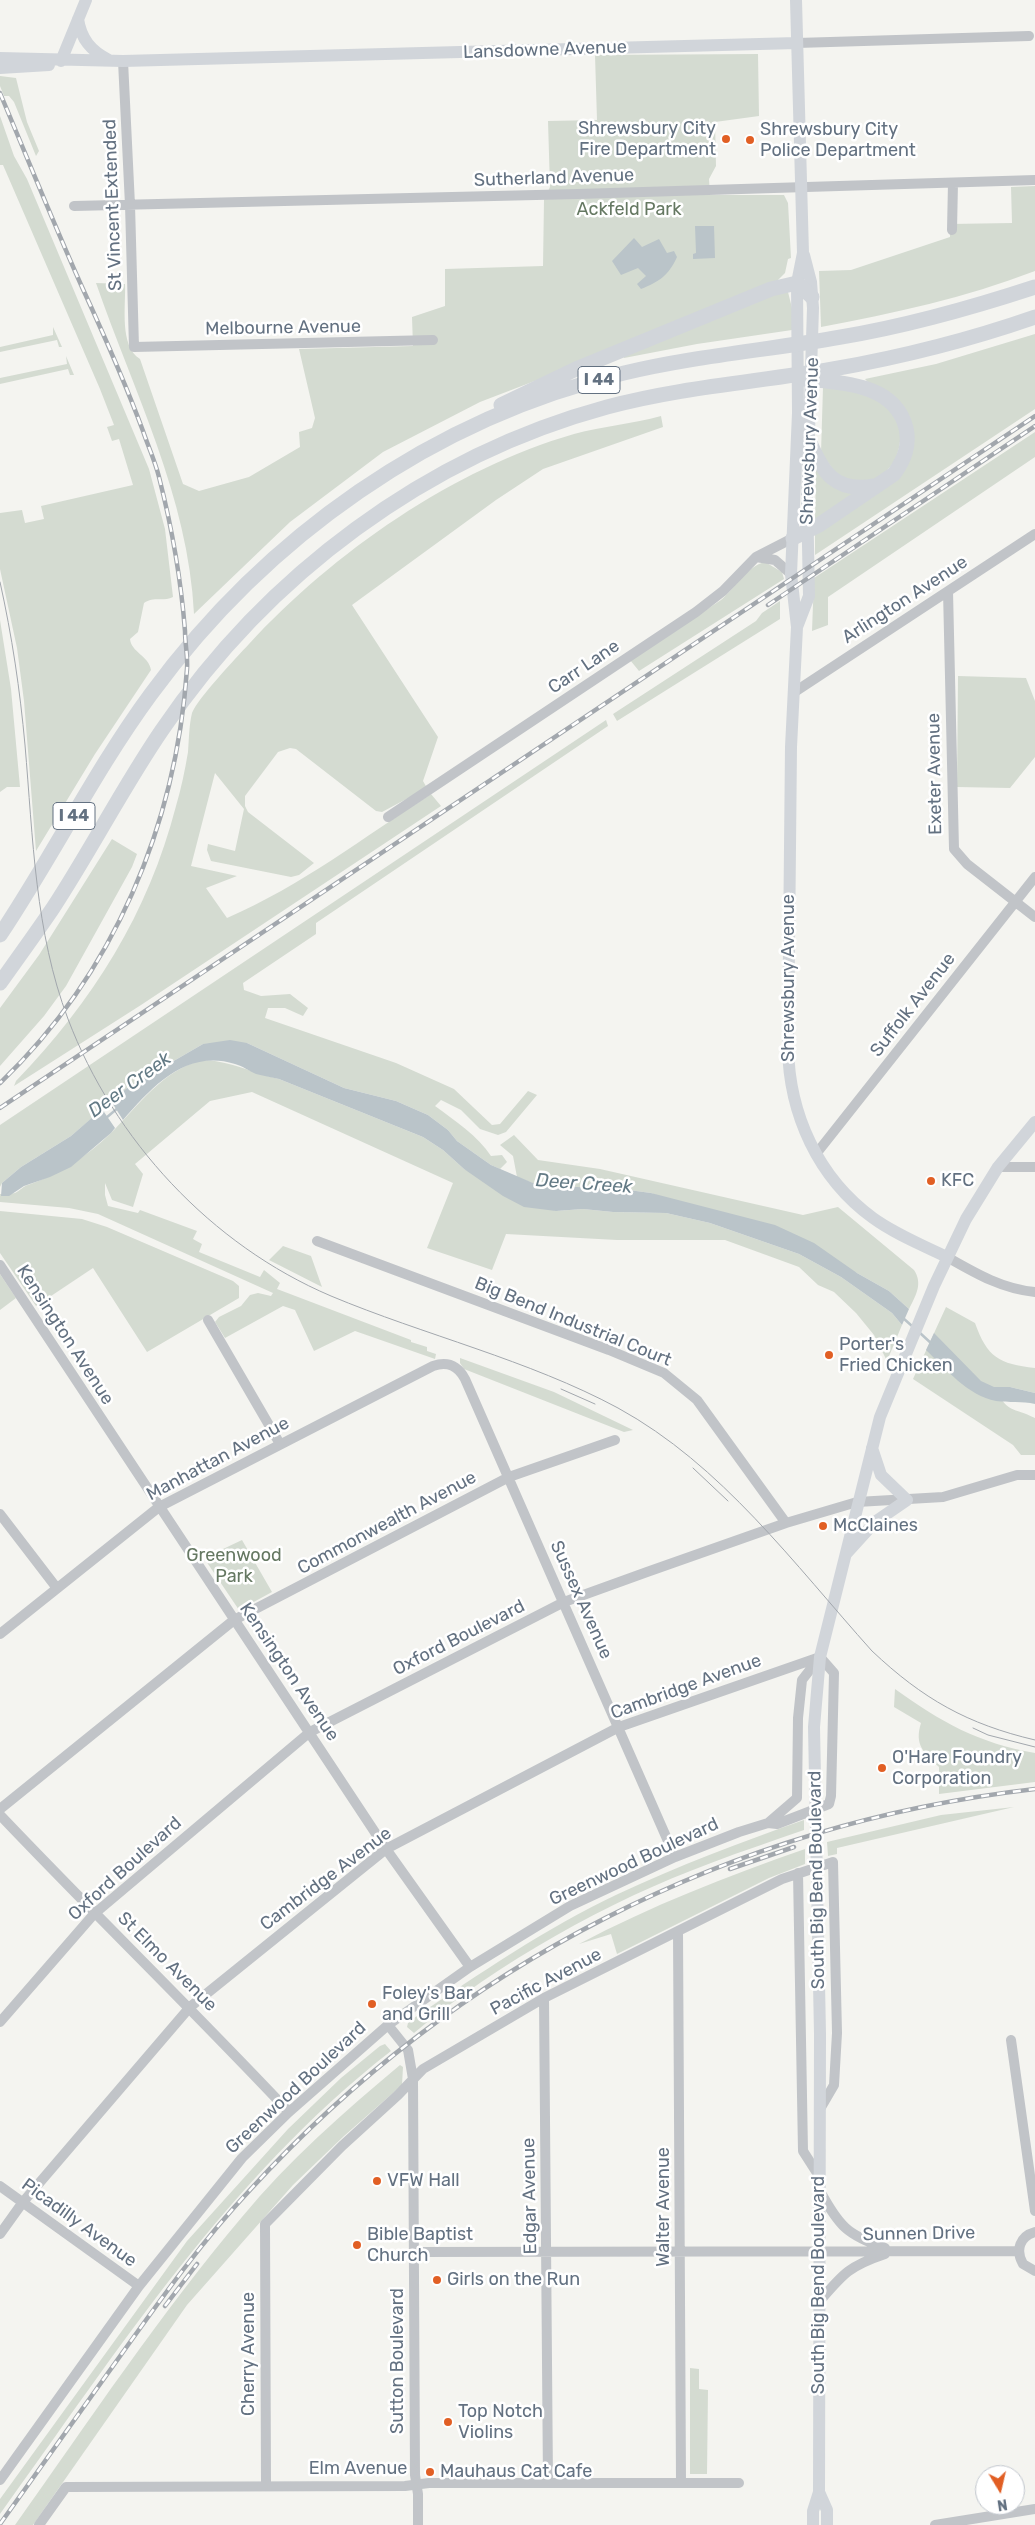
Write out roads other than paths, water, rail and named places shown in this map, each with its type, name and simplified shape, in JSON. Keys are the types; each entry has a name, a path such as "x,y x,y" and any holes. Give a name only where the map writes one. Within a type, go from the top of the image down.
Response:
{"highway":[{"path":"447,439 510,399 576,369 771,289 797,284 812,303"},
{"name":"I 44","path":"0,935 149,696 221,608 273,558 312,525 354,494 447,439 522,405 621,374 680,361 840,338 891,328 990,302 1035,287"},
{"name":"I 44","path":"0,982 54,906 145,755 199,677 219,652 295,577 335,544 390,505 462,464 554,424 604,408 701,387 883,359 982,334 1035,317"},
{"path":"782,376 848,383 866,388 895,405 904,420 908,435 907,450 894,474 807,531 793,538"},
{"path":"809,440 818,462 835,481 849,487 862,488 878,485"}],"main road":[{"path":"61,61 86,0"},
{"name":"Shrewsbury Avenue","path":"796,0 803,253 797,284 797,310 804,412 809,440 807,531 809,596 797,627"},
{"path":"78,18 84,40 98,54 110,61"},
{"name":"Lansdowne Avenue","path":"0,58 36,58 61,61 123,61 797,43"},
{"name":"Lansdowne Avenue","path":"0,68 44,66 61,61"},
{"name":"Shrewsbury Avenue","path":"803,253 811,282 812,303 791,574 797,627 793,693 788,1059 799,1114 816,1154 841,1189 872,1217 947,1257"},
{"name":"South Big Bend Boulevard","path":"813,2525 813,2511 819,2492 820,2109 814,1727 820,1657 857,1502 880,1418 899,1370 934,1286 966,1219 998,1167 1035,1122"},
{"path":"845,1554 875,1522 907,1500 886,1482 876,1463 872,1448"},
{"name":"South Big Bend Boulevard","path":"819,2492 826,2510 826,2525"}],"street":[{"name":"Lansdowne Avenue","path":"797,43 1030,36"},
{"name":"St Vincent Extended","path":"123,61 134,348"},
{"name":"Sutherland Avenue","path":"74,206 1035,180"},
{"path":"952,230 953,183"},
{"name":"Melbourne Avenue","path":"134,348 433,340"},
{"name":"Arlington Avenue","path":"793,693 1035,534"},
{"name":"Carr Lane","path":"388,817 696,612 723,591 756,557 793,538"},
{"path":"756,557 775,560 791,574"},
{"name":"Exeter Avenue","path":"948,591 954,849 966,864 1035,917"},
{"name":"Suffolk Avenue","path":"816,1154 1035,877"},
{"path":"998,1167 1035,1167"},
{"name":"Big Bend Industrial Court","path":"318,1241 601,1347 664,1373 697,1400 786,1523"},
{"path":"947,1257 996,1283 1035,1292"},
{"name":"Kensington Avenue","path":"1,1266 386,1848 470,1967"},
{"path":"208,1320 280,1444"},
{"name":"Manhattan Avenue","path":"0,1634 56,1587 159,1507 433,1366 448,1364"},
{"name":"Sussex Avenue","path":"448,1364 457,1368 465,1379 675,1857"},
{"name":"Commonwealth Avenue","path":"0,1809 234,1620 509,1477 615,1440"},
{"name":"Oxford Boulevard","path":"0,2022 94,1914 310,1732 564,1602 786,1523 857,1502 943,1497 1017,1475 1035,1475"},
{"path":"0,1514 56,1587"},
{"path":"802,1816 797,1798 798,1718 802,1680 820,1657"},
{"name":"Cambridge Avenue","path":"0,2234 23,2202 190,2007 386,1848 619,1727 820,1657"},
{"name":"Greenwood Boulevard","path":"0,2480 139,2286 242,2158 289,2112 388,2025 470,1967 570,1906 675,1857 768,1823 777,1824 826,1807 831,1796 834,1673 820,1657"},
{"path":"768,1823 797,1798"},
{"name":"St Elmo Avenue","path":"0,1815 94,1914 190,2007 289,2112"},
{"name":"Pacific Avenue","path":"265,2224 342,2146 423,2070 544,1998 801,1872 830,1862 837,2033 834,2085 820,2109"},
{"path":"801,1872 803,2151 819,2176"},
{"name":"Walter Avenue","path":"678,1931 681,2482"},
{"name":"Edgar Avenue","path":"544,1998 548,2483"},
{"name":"Sutton Boulevard","path":"388,2025 408,2050 413,2079 416,2485 418,2525"},
{"path":"1011,2040 1035,2211"},
{"name":"Picadilly Avenue","path":"0,2186 139,2286"},
{"path":"819,2191 845,2230 861,2240 893,2251"},
{"name":"Cherry Avenue","path":"265,2224 266,2485"},
{"path":"1035,2232 1023,2239 1019,2251 1022,2264 1035,2271"},
{"path":"819,2302 844,2272 864,2261 893,2251"},
{"name":"Sunnen Drive","path":"414,2252 1019,2251"},
{"name":"Elm Avenue","path":"39,2525 66,2487 739,2483"},
{"path":"935,2525 1035,2509"}],"waterway":[{"name":"Deer Creek","path":"106,1118 119,1107"},
{"name":"Deer Creek","path":"903,1318 912,1326"},
{"name":"Deer Creek","path":"920,1333 932,1344"}],"tram line":[{"path":"0,582 21,704 37,884 48,953 57,986 68,1019 88,1064 112,1106 140,1146 172,1184 207,1218 246,1248 287,1274 331,1296 366,1310 549,1376 618,1408 656,1431 724,1487 785,1551 872,1651 909,1683 947,1708 988,1726 1035,1740"},
{"path":"561,1389 595,1404"},
{"path":"693,1468 728,1501"},
{"path":"973,1728 988,1735 1035,1747"}],"railway":[{"path":"0,93 122,377 156,465 168,515 178,573 187,664 180,727 169,784 153,840 132,894 106,945 76,994 40,1040 0,1083"},
{"path":"0,1108 1035,416"},
{"path":"768,605 1035,426"},
{"path":"0,2524 153,2310 233,2209 330,2109 417,2037 509,1973 606,1918 707,1872 813,1835 922,1807 1035,1789"},
{"path":"730,1869 794,1847"},
{"path":"165,2306 197,2264"}],"place":[{"name":"Shrewsbury City Fire Department","path":"726,139"},
{"name":"Shrewsbury City Police Department","path":"750,140"},
{"name":"KFC","path":"931,1181"},
{"name":"Porter's Fried Chicken","path":"829,1355"},
{"name":"McClaines","path":"823,1526"},
{"name":"O'Hare Foundry Corporation","path":"882,1768"},
{"name":"Foley's Bar and Grill","path":"372,2004"},
{"name":"VFW Hall","path":"377,2181"},
{"name":"Bible Baptist Church","path":"357,2245"},
{"name":"Girls on the Run","path":"437,2280"},
{"name":"Top Notch Violins","path":"448,2422"},
{"name":"Mauhaus Cat Cafe","path":"430,2472"}],"park label":[{"name":"Ackfeld Park","path":"629,210"},
{"name":"Greenwood Park","path":"234,1566"}]}
